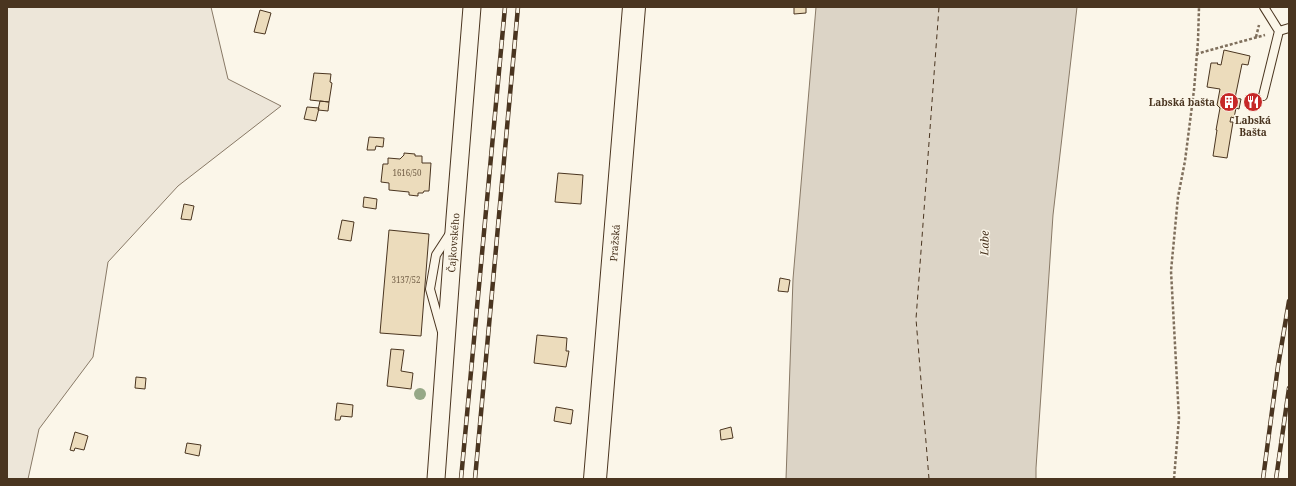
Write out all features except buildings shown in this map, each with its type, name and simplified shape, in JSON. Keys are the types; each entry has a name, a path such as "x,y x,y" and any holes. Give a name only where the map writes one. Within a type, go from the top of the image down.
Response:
{"main road":[{"name":"Pražská","path":"595,479 634,7"}],"street":[{"name":"Čajkovského","path":"436,479 454,227 472,7"}],"lane":[{"path":"1263,96 1278,31 1264,7"},
{"path":"1278,31 1289,28"}],"path":[{"path":"1174,479 1179,418 1171,270 1178,197 1185,161 1194,90 1199,7"},
{"path":"1196,54 1278,31"}],"shaded area":[{"path":"7,7 211,7 228,79 281,106 178,186 108,262 93,357 39,429 28,479 7,479"}],"water":[{"name":"Labe","path":"816,7 1077,7 1053,215 1036,479 786,479 793,279"}],"ferry route":[{"path":"929,479 916,319 939,7"}],"railway":[{"path":"461,479 505,7"},
{"path":"475,479 518,7"},
{"path":"1263,479 1278,366 1289,301"},
{"path":"1276,479 1289,388"}],"place":[{"name":"Labská bašta","path":"1229,102"},
{"name":"Labská Bašta","path":"1253,102"}]}
